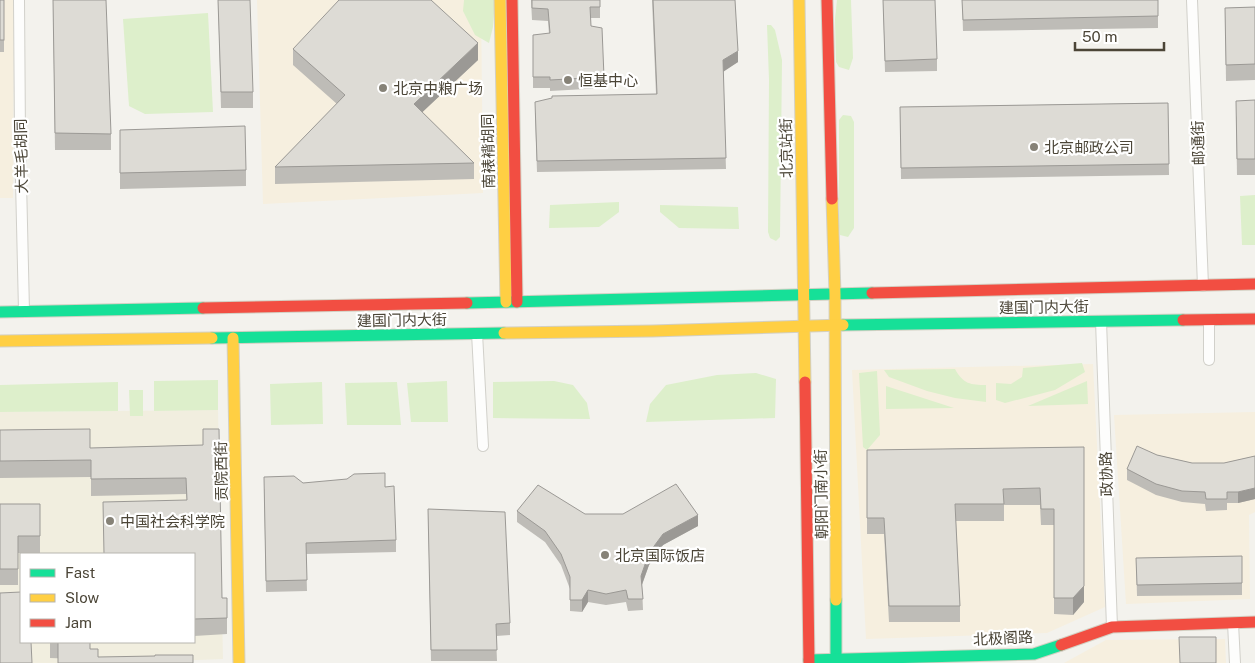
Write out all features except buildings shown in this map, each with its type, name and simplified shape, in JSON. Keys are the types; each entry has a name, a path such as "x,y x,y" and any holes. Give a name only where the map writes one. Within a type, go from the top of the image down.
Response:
{"main road":[{"name":"南裱褙胡同","path":"500,0 512,302"},
{"path":"512,0 512,302"},
{"name":"北京站街","path":"799,0 804,327"},
{"path":"827,0 835,294"},
{"name":"建国门内大街","path":"0,312 1255,284"},
{"name":"朝阳门南小街","path":"835,294 836,661"},
{"path":"0,308 24,311"},
{"name":"建国门内大街","path":"0,341 1255,319"},
{"name":"朝阳门南小街","path":"804,327 809,661"},
{"name":"贡院西街","path":"233,338 240,663"},
{"path":"0,349 28,340"},
{"name":"北极阁路","path":"809,661 1034,654 1112,627 1255,622"}],"street":[{"name":"大羊毛胡同","path":"19,0 24,311"},
{"name":"邮通街","path":"1192,0 1203,286"},
{"path":"1209,320 1209,360"},
{"name":"政协路","path":"1101,321 1112,627"},
{"path":"477,333 483,446"},
{"path":"1233,623 1235,663"}],"shaded area":[{"path":"0,0 14,0 13,198 0,198"},
{"path":"257,0 481,0 483,193 263,204"},
{"path":"1093,364 1105,607 1047,633 866,639 852,370"},
{"name":"中国社会科学院","path":"218,410 223,659 119,663 0,663 0,412"},
{"path":"1255,412 1255,512 1249,515 1250,599 1126,604 1114,415"},
{"path":"1225,639 1226,663 1064,663 1106,640"}],"green space":[{"path":"464,0 495,0 493,27 489,43 475,35 463,11"},
{"path":"837,0 851,0 853,58 849,70 839,67 836,62 835,19"},
{"path":"208,13 213,112 145,114 129,106 123,19"},
{"path":"767,25 771,25 775,30 782,60 780,237 776,241 770,238 768,232 769,80"},
{"path":"843,115 851,116 854,122 854,228 848,237 840,235 839,227 839,120"},
{"path":"1255,195 1255,245 1242,245 1240,196"},
{"path":"619,202 619,212 599,227 549,228 550,205"},
{"path":"660,205 738,207 739,229 679,228 660,212"},
{"path":"1082,363 1085,372 1055,390 1005,403 996,400 996,383 1011,384 1022,377 1023,368"},
{"path":"955,369 964,381 976,385 986,385 986,402 955,398 927,391 889,377 884,370"},
{"path":"877,371 880,435 867,450 863,447 859,373"},
{"path":"756,373 776,379 775,418 646,422 650,404 666,385 717,375"},
{"path":"218,380 218,410 154,411 154,381"},
{"path":"447,381 448,422 411,422 407,383"},
{"path":"554,381 573,385 587,403 590,419 493,418 493,382"},
{"path":"1087,381 1088,404 1028,406"},
{"path":"118,382 118,411 0,412 0,385"},
{"path":"322,382 323,424 271,425 270,384"},
{"path":"397,382 401,425 347,425 345,383"},
{"path":"886,386 954,408 886,409"},
{"path":"129,390 143,390 143,416 130,416"}],"traffic: fast":[{"path":"467,303 872,293"},
{"path":"0,312 203,308"},
{"path":"843,325 1183,320"},
{"path":"212,338 504,333"},
{"path":"836,600 836,663"},
{"path":"809,660 1034,654 1061,645"}],"traffic: slow":[{"path":"500,0 506,302"},
{"path":"799,0 805,382"},
{"path":"832,199 835,294 836,600"},
{"path":"504,333 843,325"},
{"path":"0,341 212,338"},
{"path":"233,338 239,663"}],"traffic: jam":[{"path":"512,0 517,302"},
{"path":"827,0 832,199"},
{"path":"872,293 1255,284"},
{"path":"203,308 467,303"},
{"path":"1183,320 1255,319"},
{"path":"805,382 809,663"},
{"path":"1061,645 1112,627 1255,622"}],"place":[{"name":"恒基中心","path":"568,80"},
{"name":"北京中粮广场","path":"383,88"},
{"name":"北京邮政公司","path":"1034,147"},
{"name":"中国社会科学院","path":"110,521"},
{"name":"北京国际饭店","path":"605,555"}]}
